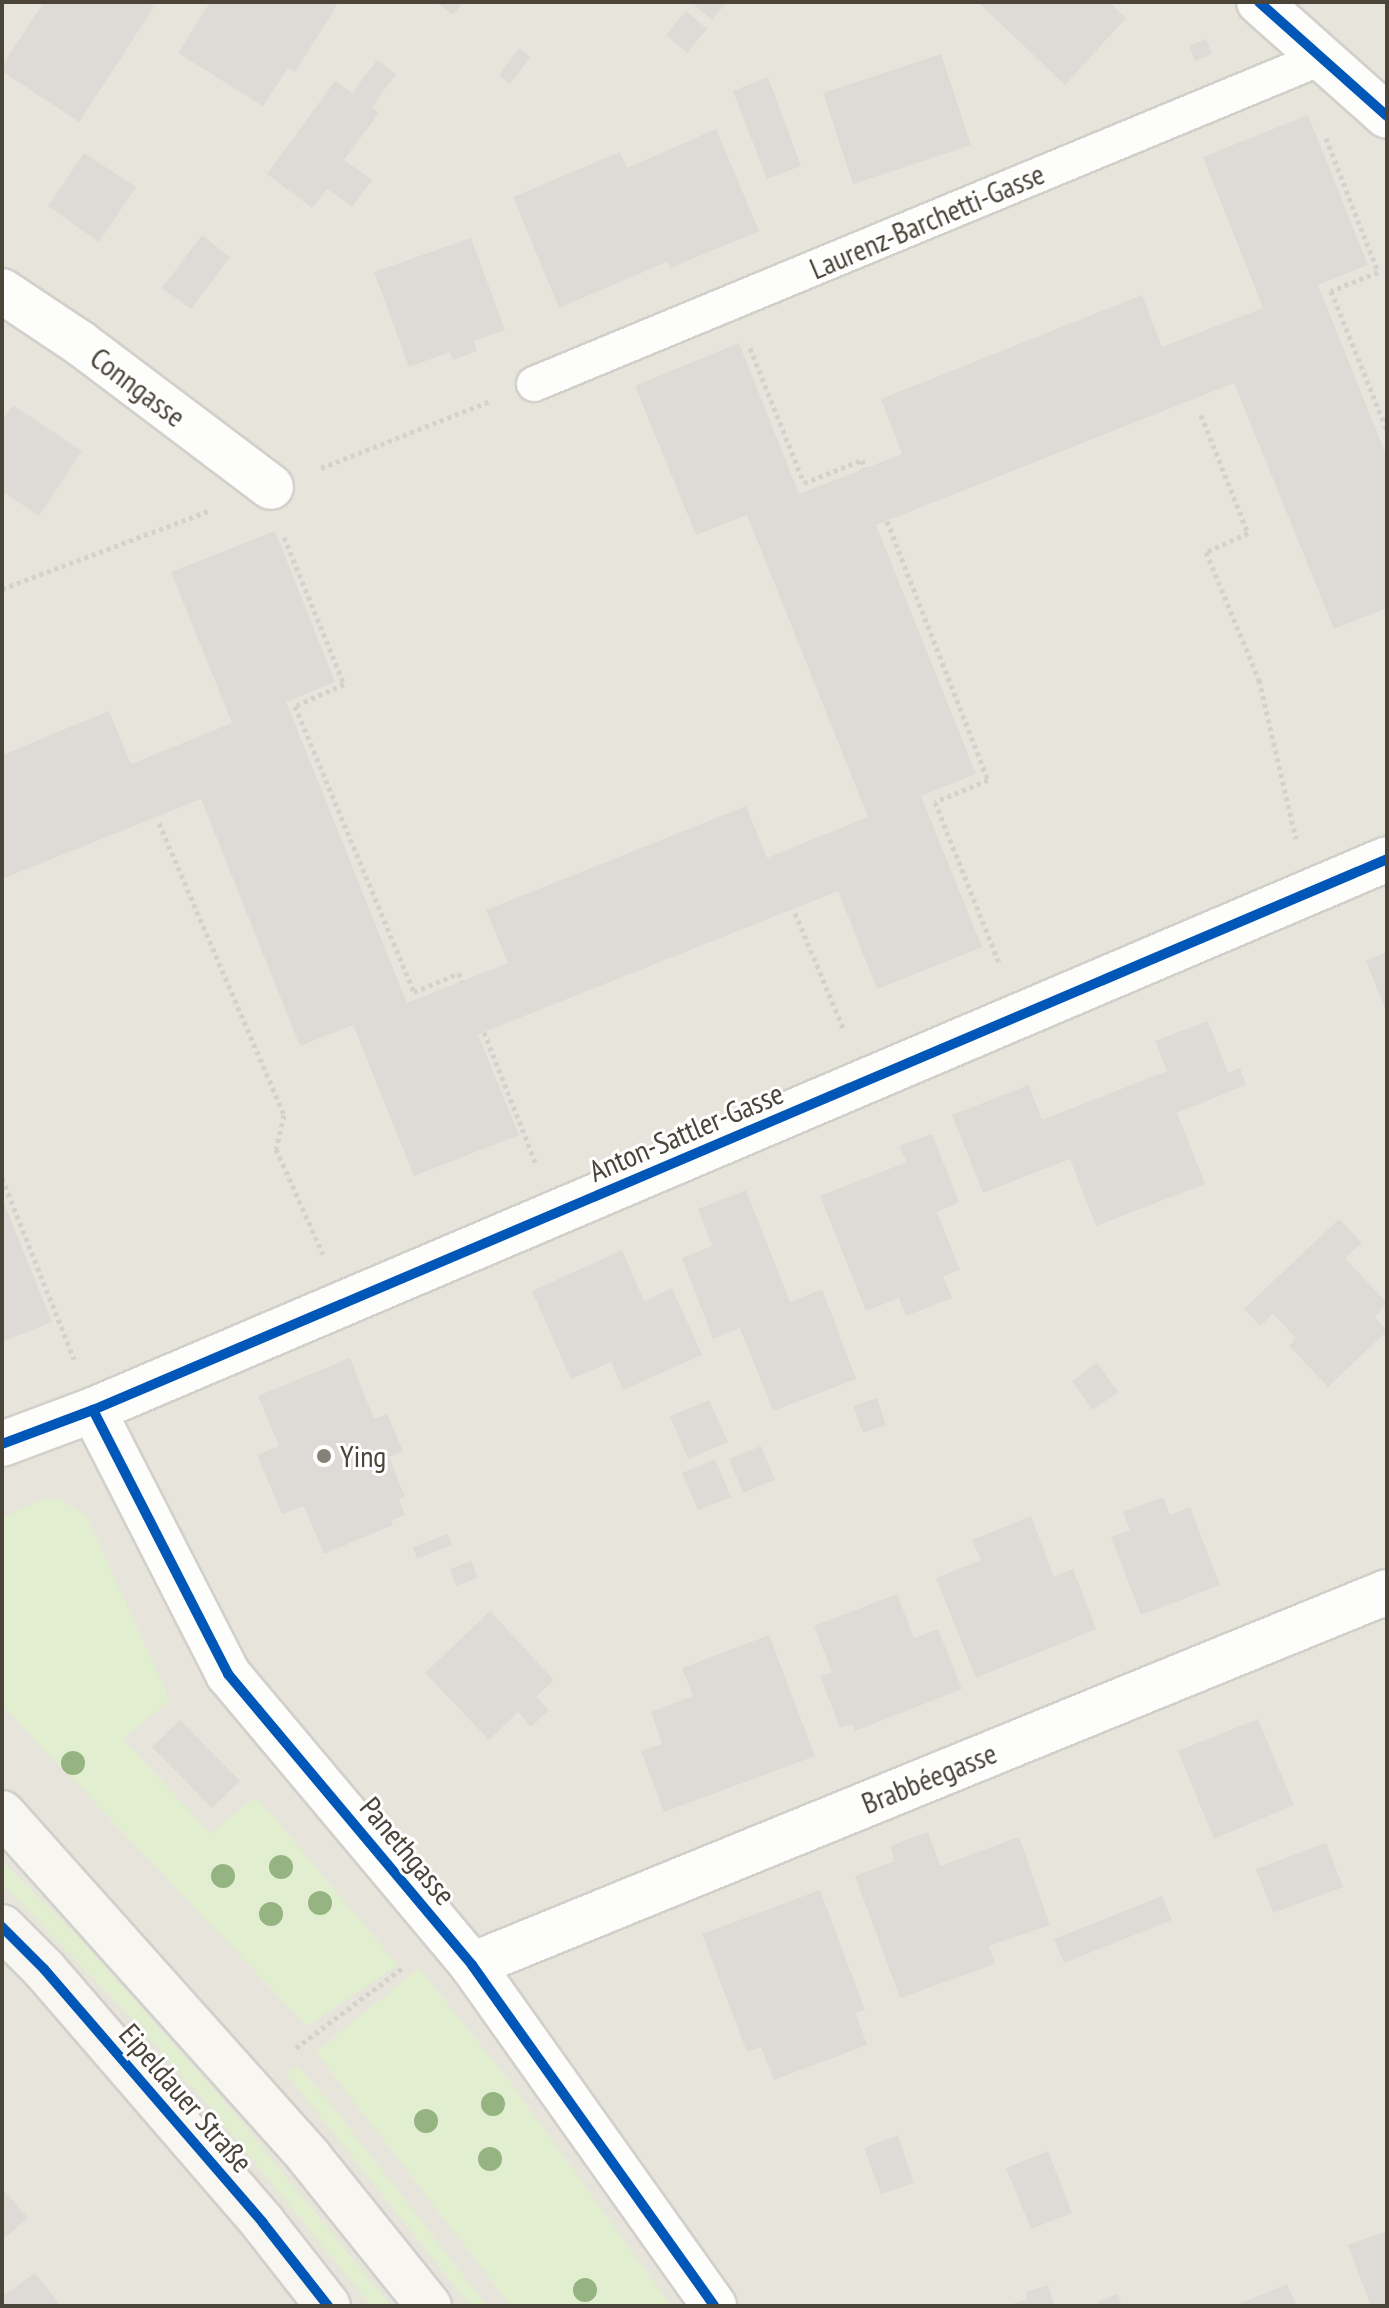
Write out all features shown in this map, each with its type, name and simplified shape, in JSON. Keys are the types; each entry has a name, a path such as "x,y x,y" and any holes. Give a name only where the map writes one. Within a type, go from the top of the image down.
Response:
{"main road":[{"name":"Eipeldauer Straße","path":"2,1813 310,2158 429,2306"},
{"name":"Eipeldauer Straße","path":"2,1927 44,1969 263,2223 328,2306"}],"street":[{"path":"1259,2 1387,116"},
{"name":"Conngasse","path":"2,291 80,343 271,487"},
{"name":"Anton-Sattler-Gasse","path":"2,1444 93,1410 1387,859"},
{"name":"Panethgasse","path":"93,1410 228,1674 459,1950 714,2306"},
{"name":"Brabbéegasse","path":"459,1950 1387,1592"}],"lane":[{"name":"Laurenz-Barchetti-Gasse","path":"534,384 1321,58"}],"path":[{"path":"1354,87 1321,124 1378,272 1331,291 1387,430"},
{"path":"732,302 804,483 862,460 865,468"},
{"path":"1201,415 1248,533 1206,552 1259,680 1310,892"},
{"path":"887,521 988,780 935,802 1019,1015"},
{"path":"282,531 344,684 295,706 414,992 459,973 462,981"},
{"path":"159,823 284,1115 276,1149 343,1303"},
{"path":"795,913 865,1081"},
{"path":"484,1032 556,1213"},
{"path":"2,1178 93,1410"},
{"path":"296,2048 459,1950"}],"shaded area":[{"path":"2,2 1387,2 1387,2306 2,2306"}],"green space":[{"path":"43,1499 60,1499 86,1515 170,1700 123,1739 211,1834 256,1796 398,1965 307,2026 2,1705 2,1518"},
{"path":"2,1860 83,1942 242,2122 391,2306 371,2306 214,2112 133,2020 2,1884"},
{"path":"419,1968 508,2079 671,2306 511,2306 316,2052"},
{"path":"291,2068 299,2068 327,2099 487,2306 470,2306 286,2073"}],"building":[{"path":"44,2 146,2 154,7 79,122 2,71 2,66"},
{"path":"210,2 333,2 337,5 295,72 288,68 263,106 178,53"},
{"path":"436,2 463,2 453,15"},
{"path":"691,2 727,2 712,20"},
{"path":"978,2 1109,2 1126,18 1065,85"},
{"path":"686,11 707,29 687,53 666,35"},
{"path":"1206,39 1212,54 1195,61 1189,46"},
{"path":"519,48 531,57 510,84 499,76"},
{"path":"941,54 971,145 853,184 823,93"},
{"path":"377,60 396,74 372,107 379,113 344,160 372,180 352,207 327,189 312,208 267,174 335,81 352,93"},
{"path":"768,77 801,166 767,179 733,91"},
{"path":"1308,115 1368,265 1318,285 1387,457 1387,608 1334,629 1234,383 876,525 976,774 921,796 982,947 877,989 838,891 484,1032 478,1035 519,1135 414,1176 353,1025 300,1046 201,799 2,879 2,755 109,711 131,764 232,723 171,572 275,531 335,682 286,702 407,1003 508,963 486,910 746,806 767,858 868,817 747,515 696,535 635,386 739,343 799,494 902,454 881,399 1142,295 1162,347 1263,308 1203,157"},
{"path":"716,129 759,231 670,268 667,262 559,308 513,197 620,152 627,168"},
{"path":"84,153 136,187 99,242 48,206"},
{"path":"202,235 230,257 191,309 162,288"},
{"path":"471,238 505,330 474,341 477,351 453,360 450,352 409,367 374,272"},
{"path":"13,405 82,451 39,516 2,491 2,422"},
{"path":"1387,952 1387,1013 1366,961"},
{"path":"1208,1021 1228,1073 1240,1068 1246,1085 1177,1113 1205,1184 1096,1226 1070,1159 983,1193 952,1115 1029,1085 1042,1120 1167,1071 1155,1041"},
{"path":"932,1134 959,1202 937,1212 960,1270 943,1276 952,1298 906,1316 899,1298 866,1311 820,1196 907,1162 899,1146"},
{"path":"746,1190 790,1302 822,1289 856,1379 773,1411 740,1328 713,1339 682,1258 712,1246 698,1209"},
{"path":"2,1198 52,1322 2,1342"},
{"path":"1339,1219 1362,1243 1345,1258 1387,1303 1375,1317 1387,1331 1328,1387 1289,1346 1296,1338 1273,1314 1260,1326 1244,1309"},
{"path":"622,1250 644,1301 672,1288 702,1355 623,1390 611,1362 571,1379 532,1291"},
{"name":"Ying","path":"350,1358 374,1419 387,1414 403,1451 389,1457 405,1497 399,1499 405,1515 391,1521 393,1525 324,1554 304,1506 282,1514 257,1455 279,1446 258,1396"},
{"path":"1097,1363 1118,1392 1093,1410 1072,1381"},
{"path":"877,1398 886,1425 863,1433 853,1406"},
{"path":"709,1400 728,1442 688,1459 670,1416"},
{"path":"761,1446 775,1480 743,1493 729,1459"},
{"path":"715,1459 731,1497 698,1510 682,1473"},
{"path":"1163,1497 1170,1515 1190,1507 1220,1585 1141,1615 1111,1537 1130,1530 1123,1512"},
{"path":"1031,1516 1054,1577 1073,1569 1096,1629 976,1678 936,1578 981,1560 972,1540"},
{"path":"448,1534 452,1545 417,1559 413,1547"},
{"path":"471,1561 478,1578 456,1586 450,1569"},
{"path":"897,1594 914,1638 938,1629 962,1689 855,1731 853,1724 840,1728 820,1676 832,1672 814,1626"},
{"path":"490,1611 554,1680 536,1697 549,1710 531,1727 518,1712 489,1740 425,1673"},
{"path":"769,1635 815,1756 664,1812 641,1751 662,1744 651,1712 693,1696 682,1668"},
{"path":"1258,1719 1294,1805 1214,1839 1178,1751"},
{"path":"180,1720 240,1781 212,1808 152,1747"},
{"path":"928,1832 940,1866 1019,1837 1050,1925 989,1946 995,1964 900,1998 855,1876 895,1861 890,1846"},
{"path":"1326,1843 1343,1887 1273,1913 1256,1869"},
{"path":"820,1890 865,2010 856,2013 867,2045 774,2080 761,2047 747,2052 702,1934"},
{"path":"1162,1896 1172,1920 1064,1963 1054,1939"},
{"path":"898,2135 914,2183 881,2194 864,2148"},
{"path":"1048,2151 1072,2213 1031,2229 1006,2168"},
{"path":"2,2188 28,2218 2,2240"},
{"path":"1387,2231 1387,2306 1371,2306 1348,2245"},
{"path":"35,2273 61,2306 2,2306 2,2296"},
{"path":"1287,2284 1297,2306 1234,2306"},
{"path":"1048,2285 1055,2306 1015,2306 1014,2303 1027,2299 1026,2292"},
{"path":"1118,2294 1122,2306 1099,2306 1097,2302"}],"cycle path":[{"path":"1259,2 1387,116"},
{"path":"2,1444 93,1410 1387,859"},
{"path":"93,1410 228,1674 472,1965 714,2306"},
{"path":"2,1927 44,1969 263,2223 328,2306"}],"place":[{"name":"Ying","path":"324,1456"}]}
